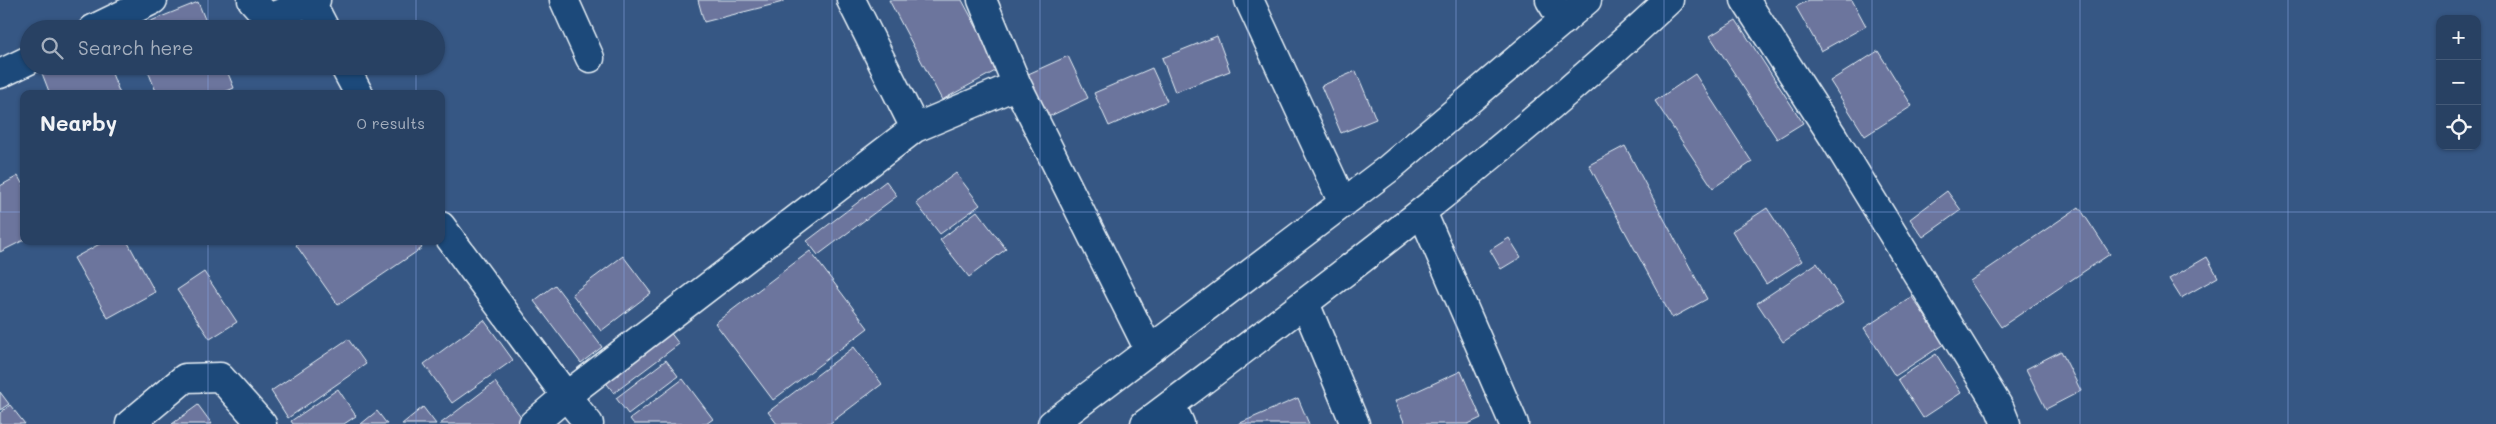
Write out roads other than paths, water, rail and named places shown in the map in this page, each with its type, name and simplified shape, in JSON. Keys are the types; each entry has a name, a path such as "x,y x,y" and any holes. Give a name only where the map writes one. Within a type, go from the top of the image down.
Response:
{"street":[{"path":"112,20 153,0"},
{"path":"252,0 268,18 314,1 321,20"},
{"path":"564,0 590,58"},
{"path":"851,0 915,128"},
{"path":"982,0 1017,85 1148,350"},
{"path":"1249,0 1343,203"},
{"path":"1052,424 1388,169 1556,11 1587,0"},
{"path":"1145,424 1176,414 1305,303 1422,212 1599,63 1669,0"},
{"path":"1745,0 1839,147 2000,409 2006,424"},
{"path":"0,74 20,64"},
{"path":"349,75 357,90"},
{"path":"534,424 566,396 915,128 1017,85"},
{"path":"1422,212 1514,424"},
{"path":"445,231 566,396 589,424"},
{"path":"1305,303 1355,424"},
{"path":"130,424 185,378 220,377 262,424"}]}
